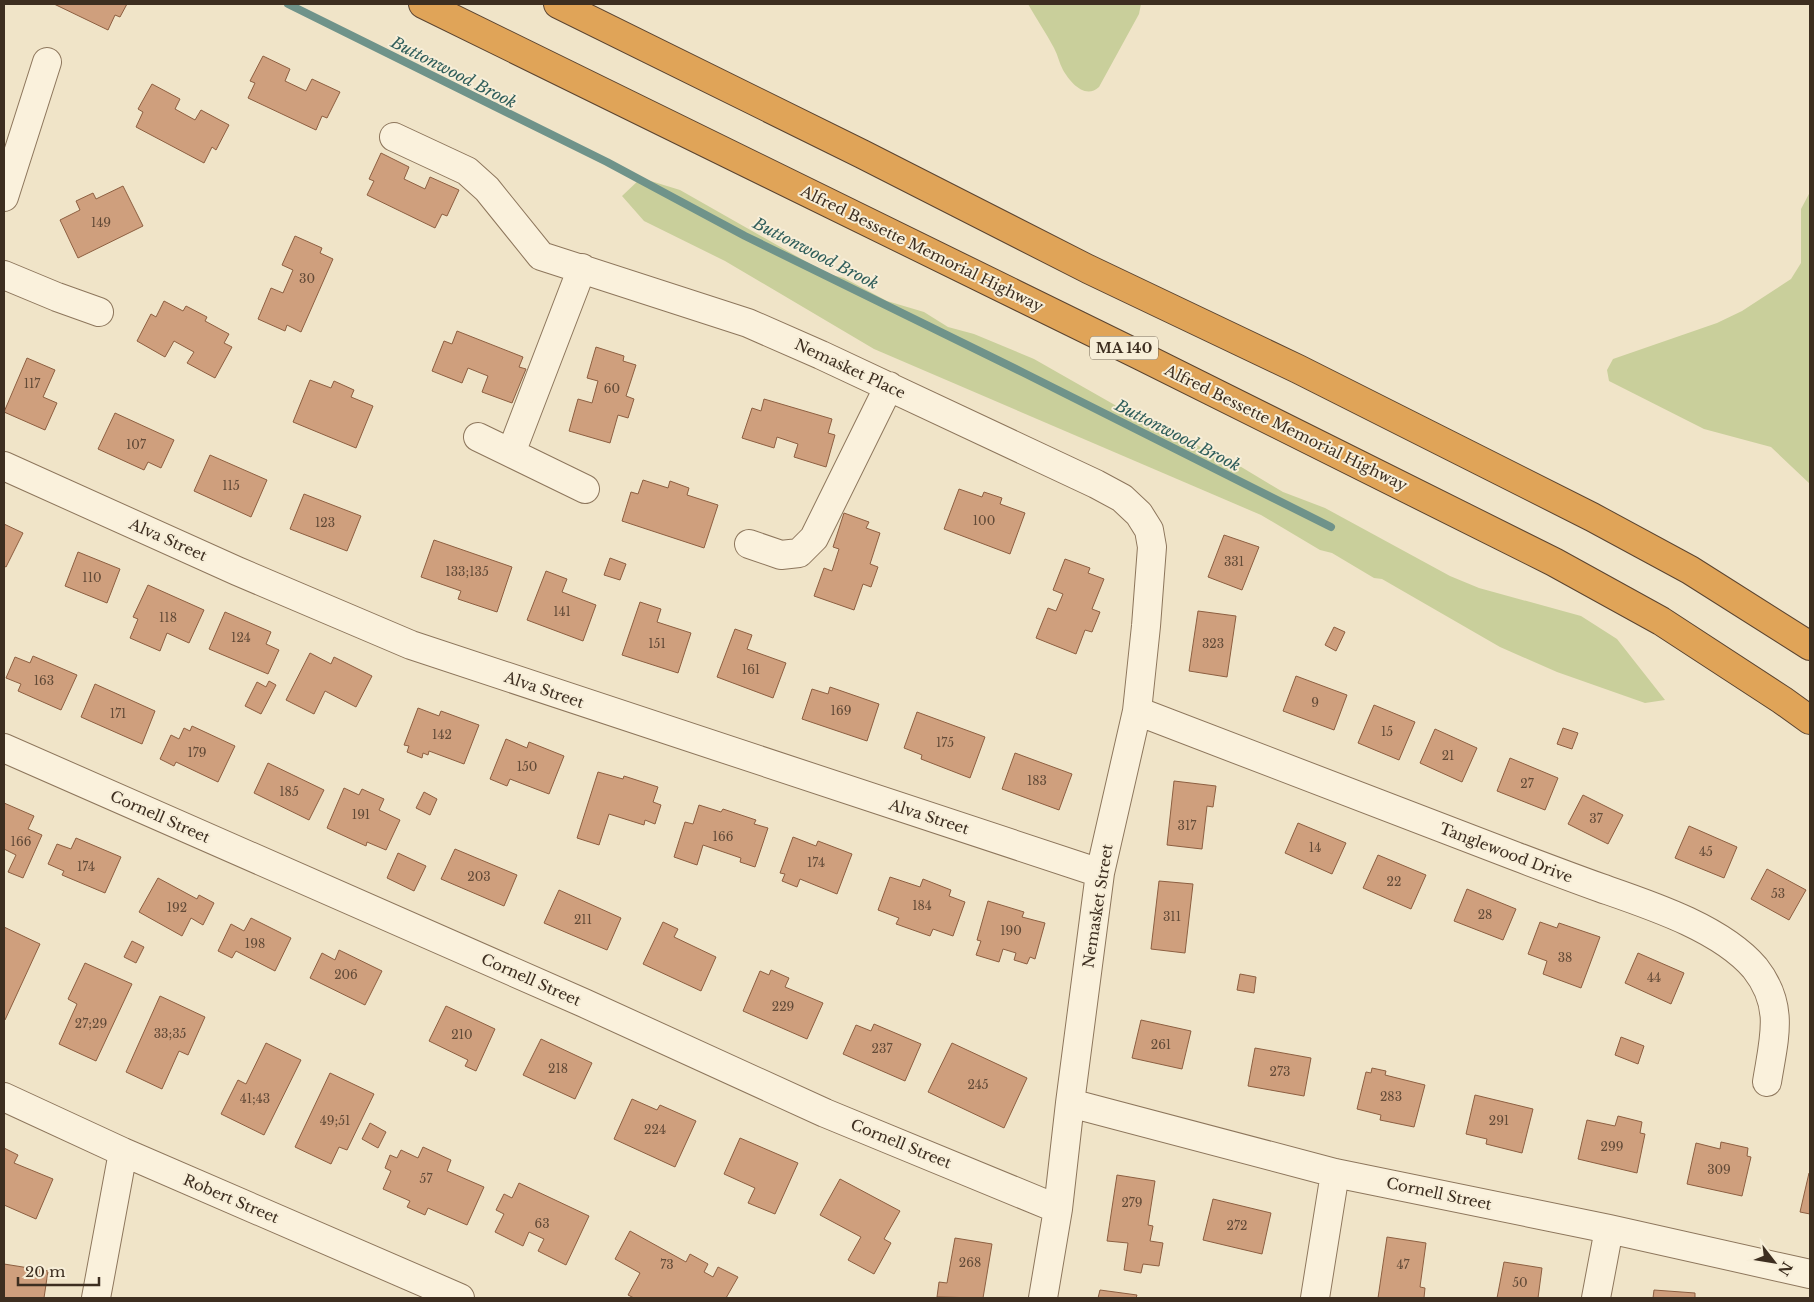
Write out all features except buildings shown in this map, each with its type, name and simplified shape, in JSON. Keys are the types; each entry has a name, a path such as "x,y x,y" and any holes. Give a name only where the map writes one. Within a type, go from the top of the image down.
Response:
{"highway":[{"name":"Alfred Bessette Memorial Highway","path":"423,4 1554,562 1661,621 1810,720"},
{"path":"558,4 1088,269 1315,378 1592,517 1690,570 1810,646"}],"street":[{"path":"4,197 47,62"},
{"name":"Nemasket Place","path":"394,137 467,171 487,188 541,256 748,323 889,386 1096,484 1122,498 1142,518"},
{"path":"511,453 582,268"},
{"path":"4,275 98,312"},
{"path":"749,544 781,555 799,553 814,538 889,386"},
{"path":"478,437 585,489"},
{"name":"Alva Street","path":"4,466 237,571 411,645 1100,873"},
{"name":"Nemasket Street","path":"1043,1298 1058,1209 1100,873 1137,710 1152,547 1149,530 1142,518"},
{"name":"Tanglewood Drive","path":"1137,710 1546,868 1651,906 1697,927 1730,946 1756,970 1774,1001 1776,1027 1767,1082"},
{"name":"Cornell Street","path":"4,748 584,1003 825,1113 1058,1209"},
{"name":"Robert Street","path":"4,1097 123,1152 460,1298"},
{"name":"Cornell Street","path":"1070,1103 1335,1173 1609,1229 1810,1274"},
{"path":"96,1298 123,1152"},
{"path":"1315,1298 1335,1173"},
{"path":"1596,1298 1609,1229"}],"green space":[{"path":"1028,4 1141,4 1139,14 1099,87 1088,92 1078,88 1066,75 1054,48"},
{"path":"641,178 680,190 828,274 844,278 887,301 924,312 948,327 974,334 1034,359 1157,429 1223,456 1283,492 1325,508 1450,576 1479,588 1581,616 1617,639 1665,700 1645,703 1557,672 1500,647 1382,579 1374,578 1332,553 1320,550 1261,515 874,349 725,261 644,221 622,196"},
{"path":"1810,192 1810,484 1771,447 1704,429 1609,381 1607,370 1613,359 1717,323 1742,311 1791,279 1801,263 1801,209"}],"waterway":[{"name":"Buttonwood Brook","path":"288,4 607,162 745,236 1331,527"}]}
